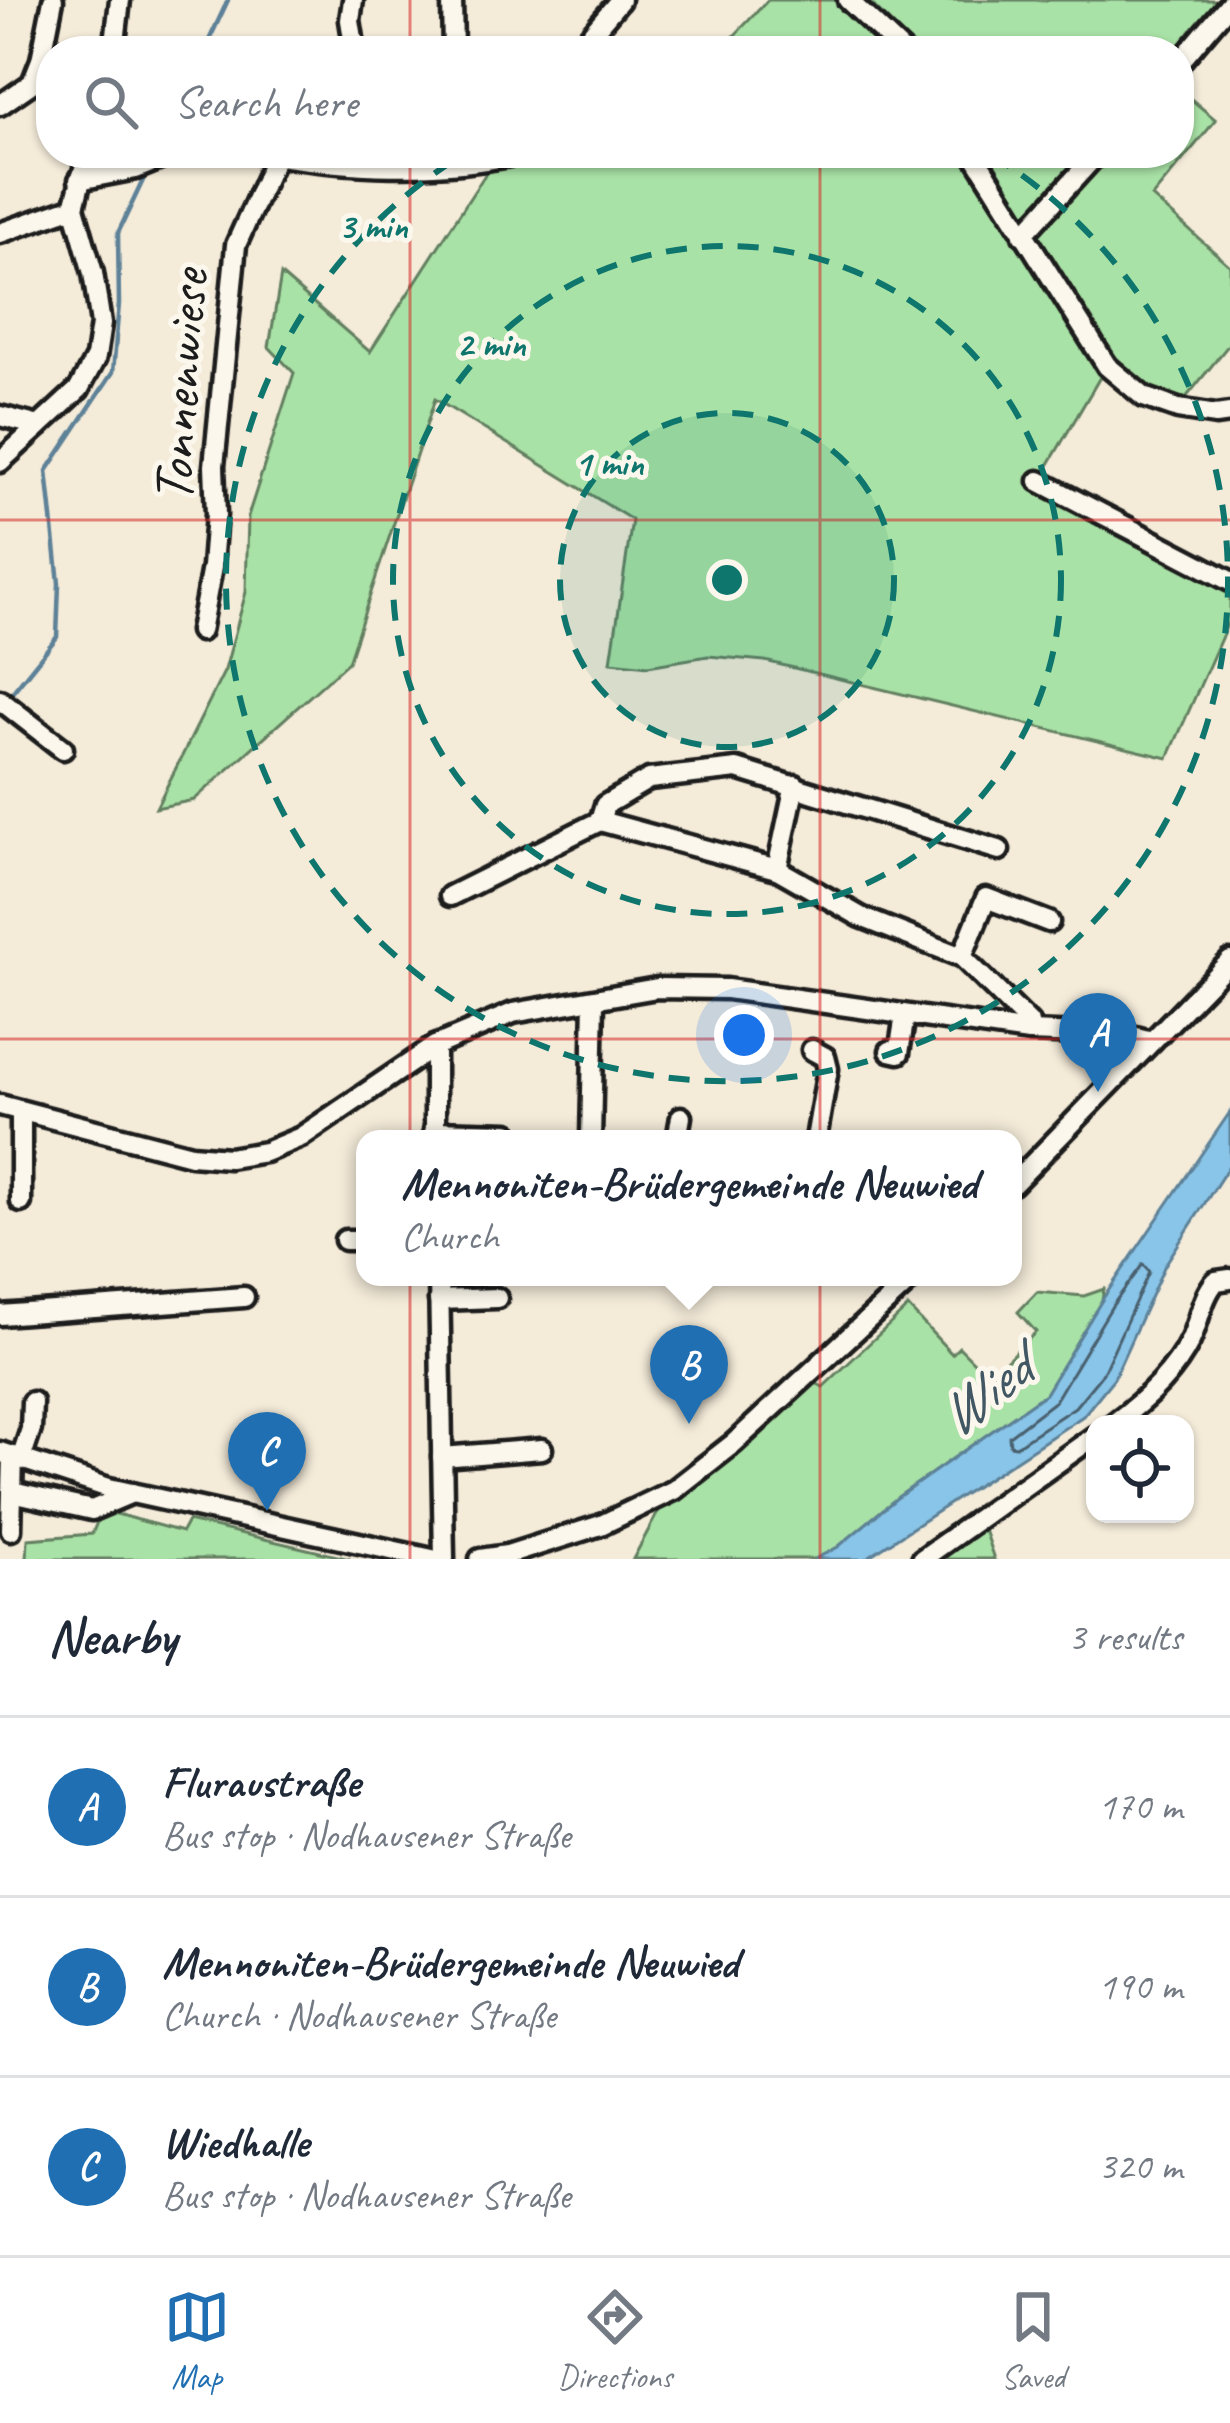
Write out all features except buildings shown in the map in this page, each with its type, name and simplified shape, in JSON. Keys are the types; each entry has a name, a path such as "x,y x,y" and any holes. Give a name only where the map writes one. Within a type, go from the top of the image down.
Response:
{"street":[{"path":"46,36 53,0"},
{"path":"116,36 120,0"},
{"path":"353,0 353,36"},
{"path":"452,0 453,36"},
{"path":"590,36 620,0"},
{"path":"848,0 886,36"},
{"path":"1194,45 1230,3"},
{"path":"0,105 32,83 36,73"},
{"path":"0,462 79,389 96,357 101,324 93,273 74,207 83,168"},
{"path":"79,180 138,168"},
{"name":"Tonnenwiese","path":"200,631 215,532 214,466 236,245 263,168"},
{"path":"983,168 1107,365 1144,397 1178,409 1230,413"},
{"path":"1023,235 1084,168"},
{"path":"0,233 74,207"},
{"path":"0,416 39,426"},
{"path":"1039,481 1230,581"},
{"path":"0,700 63,748"},
{"path":"600,821 605,805 649,779 737,769 999,850"},
{"path":"777,868 795,785"},
{"path":"450,896 600,821 777,868 861,916 962,957 1029,1023 1029,1032"},
{"path":"962,957 986,898 1049,922"},
{"path":"1022,1175 1228,966"},
{"path":"0,1105 190,1155 229,1158 265,1152 301,1137 435,1046 513,1013 657,988 727,989 1029,1032 1152,1041"},
{"path":"591,1130 594,1000"},
{"path":"890,1051 899,1053 905,1015"},
{"path":"435,1046 435,1130"},
{"path":"812,1050 825,1057 828,1069 818,1130"},
{"path":"21,1111 21,1202"},
{"path":"679,1130 681,1117"},
{"path":"1122,1415 1162,1380 1189,1345 1208,1289 1216,1281 1230,1279"},
{"path":"439,1286 444,1559"},
{"path":"480,1559 601,1525 674,1490 734,1443 904,1286"},
{"path":"0,1315 244,1297"},
{"path":"439,1300 496,1298"},
{"path":"11,1530 11,1456 31,1429 32,1402"},
{"path":"922,1559 1086,1442"},
{"path":"442,1457 542,1449"},
{"path":"11,1456 132,1493 432,1559"},
{"path":"12,1492 92,1510 132,1493"}],"green space":[{"path":"768,0 835,0 870,36 734,36"},
{"path":"868,0 1225,0 1193,36 903,36"},
{"path":"1194,102 1216,120 1194,146"},
{"path":"489,168 970,168 1103,372 1039,481 1230,581 1230,618 1168,758 765,661 708,656 648,666 611,662 632,520 435,399 348,662 194,800 156,808 225,670 246,592 248,516 294,373 269,347 281,275 370,352"},
{"path":"996,168 1176,168 1152,197 1230,266 1230,343 1185,399 1144,389 1114,355"},
{"path":"1104,1289 1102,1300 1045,1394 898,1497 838,1547 815,1559 633,1559 664,1501 690,1490 801,1394 810,1380 823,1387 908,1307 952,1354 959,1347 989,1377 1036,1332 1018,1312 1037,1292 1084,1296"},
{"path":"102,1510 182,1532 188,1521 350,1559 27,1559 28,1539 92,1534"},
{"path":"983,1527 994,1559 935,1559"}],"water":[{"path":"1230,1112 1230,1164 1165,1265 1114,1378 1083,1416 865,1559 815,1559 838,1547 898,1497 1045,1394 1102,1300"}],"waterway":[{"path":"211,36 228,0"},
{"path":"7,699 57,637 59,583 47,471 113,372 118,233 146,174"}],"place":[{"name":"Fluraustraße","path":"1098,1092"},
{"name":"Mennoniten-Brüdergemeinde Neuwied","path":"689,1424"},
{"name":"Wiedhalle","path":"267,1511"}],"water label":[{"name":"Wied","path":"984,1392"}]}
